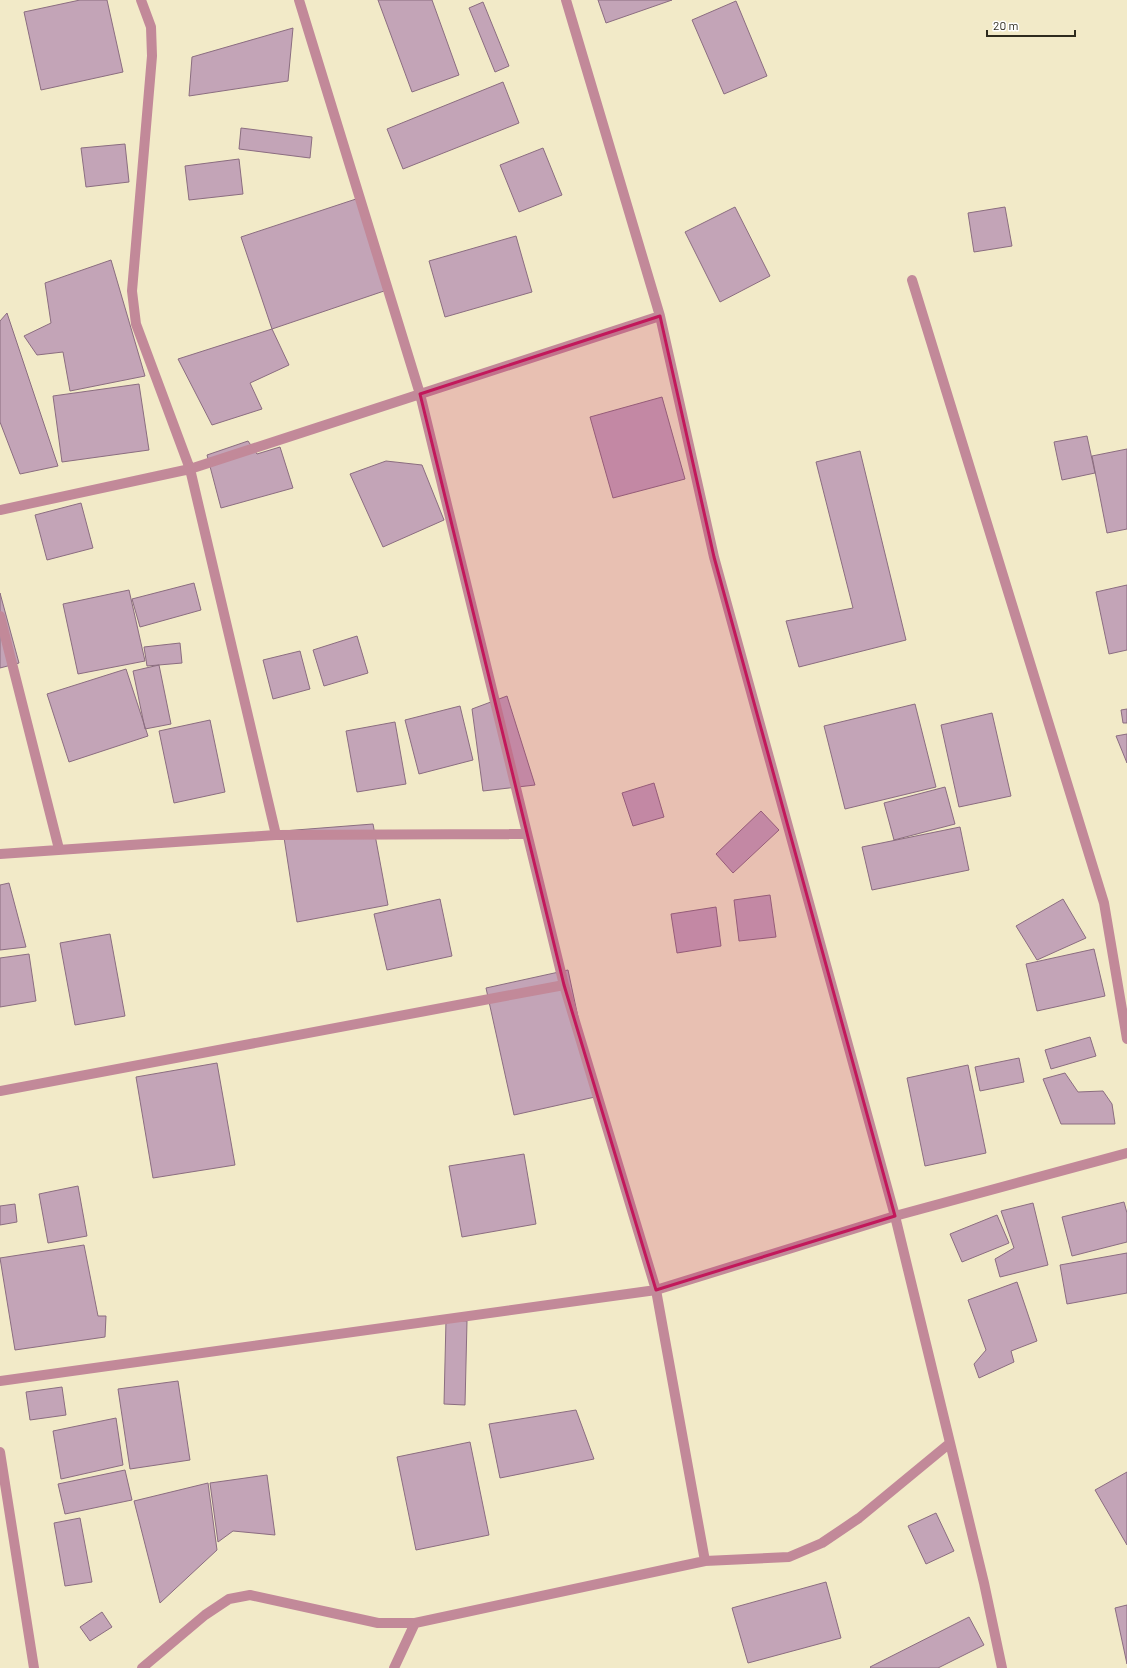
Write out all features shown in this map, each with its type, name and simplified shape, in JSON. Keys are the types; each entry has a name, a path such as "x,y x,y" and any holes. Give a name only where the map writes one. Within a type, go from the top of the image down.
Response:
{"street":[{"path":"141,0 150,27 152,56 132,291 136,324 190,469 276,836"},
{"path":"299,0 420,394 564,985 656,1290 705,1561"},
{"path":"566,0 660,316 714,556 895,1216 984,1583 1002,1668"},
{"path":"912,280 1104,902 1127,1039"},
{"path":"0,510 190,469 660,316"},
{"path":"0,616 59,849"},
{"path":"0,854 276,836 527,834"},
{"path":"0,1091 564,985"},
{"path":"0,1381 656,1290 895,1216 1127,1153"},
{"path":"142,1668 205,1615 229,1599 250,1595 378,1623 415,1623 705,1561 789,1557 822,1543 859,1518 950,1444"},
{"path":"0,1452 34,1668"},
{"path":"394,1668 415,1623"}],"highlighted area":[{"path":"660,316 714,557 895,1216 656,1290 564,985 420,394"}],"building":[{"path":"80,0 107,0 123,72 41,90 24,12"},
{"path":"378,0 432,0 459,75 412,92"},
{"path":"598,0 672,0 606,23"},
{"path":"736,1 767,76 724,94 692,20"},
{"path":"483,2 509,66 495,72 469,8"},
{"path":"293,28 288,81 189,96 192,57"},
{"path":"503,82 519,123 403,169 387,129"},
{"path":"241,128 312,137 310,158 239,149"},
{"path":"125,144 129,182 86,187 81,148"},
{"path":"543,148 562,195 519,212 500,165"},
{"path":"239,159 243,194 189,200 185,166"},
{"path":"356,199 387,290 272,329 241,237"},
{"path":"735,207 770,276 720,302 685,232"},
{"path":"1005,207 1012,246 974,252 968,213"},
{"path":"516,236 532,292 445,317 429,261"},
{"path":"111,260 145,376 70,391 63,352 37,355 24,336 51,323 45,283"},
{"path":"7,313 58,466 20,474 0,422 0,321"},
{"path":"272,329 289,365 250,383 262,409 212,425 178,359"},
{"path":"139,384 149,450 62,462 53,396"},
{"path":"662,397 685,479 613,498 590,417"},
{"path":"1087,436 1095,473 1062,480 1054,442"},
{"path":"248,441 257,454 280,447 293,488 221,508 207,455"},
{"path":"1127,449 1127,529 1107,533 1092,456"},
{"path":"860,451 906,640 799,667 786,621 853,608 816,462"},
{"path":"386,461 422,465 444,520 383,547 350,474"},
{"path":"81,503 93,548 47,560 35,515"},
{"path":"194,583 201,610 140,627 132,599"},
{"path":"1127,585 1127,650 1109,654 1096,592"},
{"path":"129,590 145,661 78,674 63,604"},
{"path":"0,593 19,663 0,668"},
{"path":"357,636 368,673 324,686 313,650"},
{"path":"180,643 182,663 147,666 144,647"},
{"path":"300,651 310,689 273,699 263,660"},
{"path":"159,665 171,724 145,729 133,671"},
{"path":"126,669 148,736 69,762 47,694"},
{"path":"507,696 535,785 483,791 472,709"},
{"path":"915,704 936,787 845,809 824,726"},
{"path":"460,706 473,760 419,774 405,720"},
{"path":"1127,709 1127,723 1123,723 1121,710"},
{"path":"992,713 1011,796 959,807 941,725"},
{"path":"210,720 225,792 174,803 159,731"},
{"path":"395,722 406,784 357,792 346,731"},
{"path":"1127,734 1127,763 1116,736"},
{"path":"654,783 664,817 633,826 622,793"},
{"path":"945,787 955,824 894,840 884,803"},
{"path":"761,811 779,830 733,873 716,854"},
{"path":"373,824 388,905 297,922 283,831"},
{"path":"960,827 969,870 872,890 862,847"},
{"path":"9,883 26,947 0,950 0,885"},
{"path":"770,895 776,937 739,941 734,900"},
{"path":"440,899 452,956 387,970 374,914"},
{"path":"1063,899 1086,938 1037,960 1016,926"},
{"path":"716,907 721,946 677,953 671,914"},
{"path":"110,934 125,1016 75,1025 60,943"},
{"path":"1094,949 1105,996 1037,1011 1026,964"},
{"path":"29,954 36,1001 0,1007 0,958"},
{"path":"568,970 595,1097 514,1115 486,988"},
{"path":"1090,1037 1096,1056 1051,1069 1045,1050"},
{"path":"1019,1058 1024,1082 980,1091 975,1067"},
{"path":"217,1063 235,1165 153,1178 136,1077"},
{"path":"968,1065 986,1153 925,1166 907,1078"},
{"path":"1065,1073 1078,1092 1103,1091 1112,1104 1115,1124 1061,1124 1043,1079"},
{"path":"524,1154 536,1224 462,1237 449,1166"},
{"path":"78,1186 87,1236 48,1243 39,1194"},
{"path":"1124,1202 1127,1213 1127,1242 1072,1256 1062,1217"},
{"path":"1033,1203 1048,1265 1000,1277 995,1259 1014,1248 1001,1211"},
{"path":"15,1204 17,1222 0,1225 0,1206"},
{"path":"997,1215 1009,1243 962,1262 950,1234"},
{"path":"84,1245 98,1316 106,1316 105,1337 15,1350 0,1258"},
{"path":"1127,1253 1127,1293 1067,1304 1060,1265"},
{"path":"1017,1282 1037,1341 1011,1351 1014,1362 979,1378 974,1364 986,1350 968,1300"},
{"path":"446,1320 467,1321 465,1405 444,1404"},
{"path":"178,1381 190,1460 130,1469 118,1389"},
{"path":"62,1387 66,1415 30,1420 26,1392"},
{"path":"576,1410 594,1459 500,1478 489,1424"},
{"path":"116,1418 123,1465 61,1479 53,1431"},
{"path":"470,1442 489,1535 416,1550 397,1457"},
{"path":"125,1470 132,1500 65,1514 58,1484"},
{"path":"1127,1472 1127,1545 1095,1490"},
{"path":"267,1475 275,1535 233,1531 218,1542 210,1483"},
{"path":"208,1483 217,1550 160,1603 134,1501"},
{"path":"936,1513 954,1551 926,1564 908,1526"},
{"path":"80,1518 92,1582 65,1586 54,1523"},
{"path":"826,1582 841,1638 748,1663 732,1608"},
{"path":"1127,1605 1127,1664 1115,1608"},
{"path":"102,1612 112,1627 90,1641 80,1627"},
{"path":"969,1617 984,1645 938,1668 870,1667"}]}
